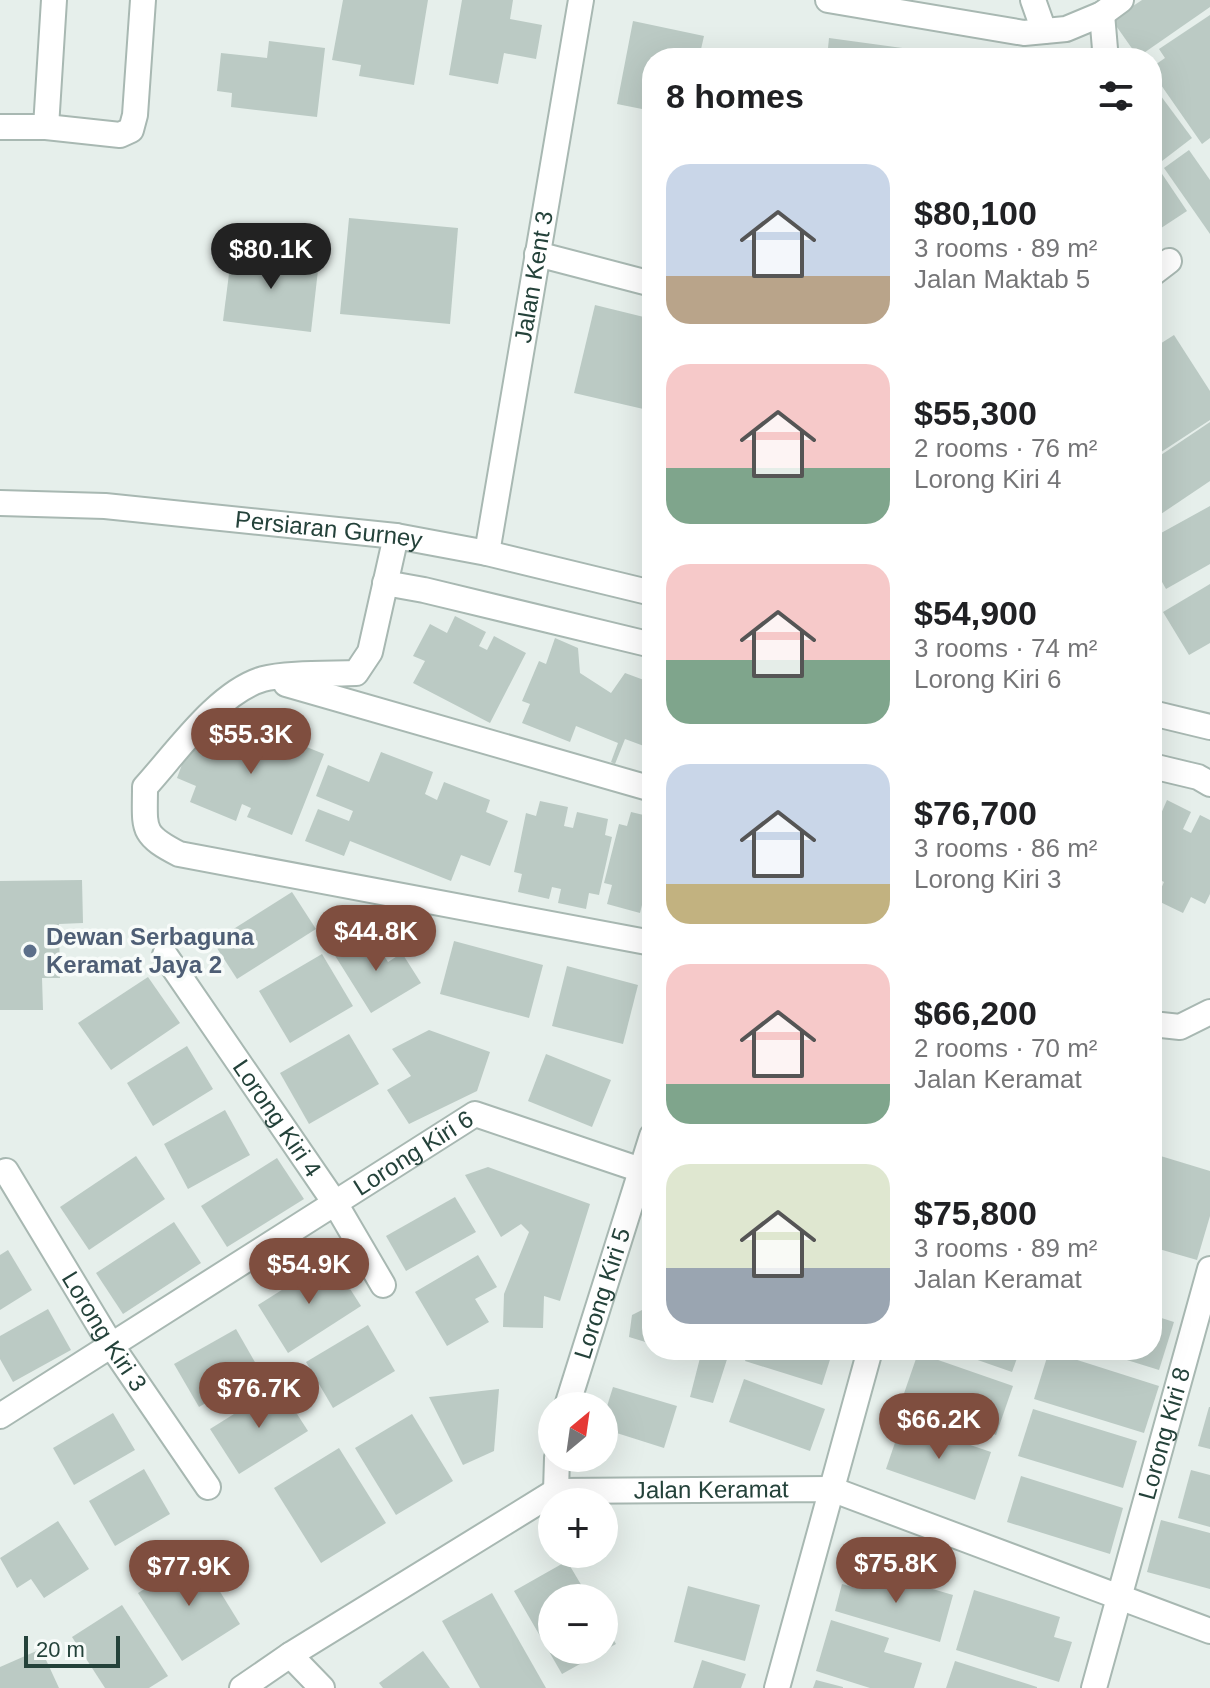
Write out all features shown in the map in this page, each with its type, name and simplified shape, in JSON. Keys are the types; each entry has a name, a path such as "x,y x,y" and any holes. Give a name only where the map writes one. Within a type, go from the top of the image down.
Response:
{"street":[{"path":"46,127 54,0"},
{"path":"0,127 46,127 120,135 131,130 135,115 143,0"},
{"name":"Jalan Kent 3","path":"487,553 581,0"},
{"path":"828,0 1024,33 1066,29 1112,7"},
{"path":"1033,0 1044,31"},
{"path":"1105,48 1112,7"},
{"path":"537,254 642,281"},
{"name":"Persiaran Gurney","path":"0,503 105,506 396,536 487,553 642,591"},
{"path":"396,536 370,652 356,673 265,678 237,690 145,787 145,823 152,840 179,854 642,941"},
{"path":"385,583 642,643"},
{"path":"265,678 642,786"},
{"path":"1162,715 1210,727"},
{"path":"1162,768 1198,777 1210,784"},
{"name":"Lorong Kiri 4","path":"165,955 335,1203 383,1285"},
{"path":"1162,1025 1180,1027 1210,1012"},
{"name":"Lorong Kiri 6","path":"0,1416 475,1114 641,1170"},
{"name":"Lorong Kiri 5","path":"571,1392 642,1167"},
{"name":"Lorong Kiri 3","path":"6,1171 111,1345 208,1487"},
{"name":"Lorong Kiri 8","path":"1094,1688 1210,1269"},
{"path":"777,1688 867,1360"},
{"name":"Jalan Keramat","path":"618,1491 831,1489 1210,1631"},
{"path":"242,1688 290,1655 538,1502"},
{"path":"290,1655 322,1688"}],"building":[{"path":"343,0 428,0 414,85 359,76 361,65 332,60"},
{"path":"462,0 513,0 510,19 542,25 536,59 504,53 498,84 449,75"},
{"path":"1142,0 1210,0 1210,7 1151,48 1132,48 1112,20"},
{"path":"1210,15 1210,138 1202,144 1162,86 1162,60 1165,58 1160,48"},
{"path":"633,21 704,36 701,48 642,48 642,109 617,104"},
{"path":"829,38 902,48 828,48"},
{"path":"269,41 325,48 317,117 231,107 232,93 217,91 221,53 267,58"},
{"path":"1162,98 1192,138 1162,161"},
{"path":"1189,150 1210,180 1210,234 1164,168"},
{"path":"1162,174 1187,211 1162,227"},
{"path":"349,218 458,228 450,324 340,314"},
{"path":"232,250 319,261 311,332 223,321"},
{"path":"595,305 642,317 642,409 574,393"},
{"path":"1174,335 1210,391 1210,420 1162,451 1162,343"},
{"path":"1210,422 1210,481 1162,513 1162,454"},
{"path":"1210,506 1210,564 1166,589 1162,582 1162,532"},
{"path":"1210,584 1210,643 1189,655 1163,612"},
{"path":"455,616 486,632 479,646 487,650 494,636 526,653 490,723 413,683 425,661 413,656 430,624 447,633"},
{"path":"555,638 578,648 580,673 611,693 625,673 642,679 642,745 625,739 615,764 611,762 618,743 576,726 570,742 522,723 530,704 522,701 539,661 546,664"},
{"path":"225,717 267,734 260,753 271,757 279,736 324,754 292,835 247,817 251,808 242,804 236,821 190,802 196,786 177,778 190,743 204,748 210,733 217,736"},
{"path":"381,752 433,772 425,794 437,800 444,782 490,800 486,812 508,821 490,866 461,855 451,881 350,841 344,856 305,841 318,809 349,821 353,811 316,796 328,765 369,782"},
{"path":"1167,800 1191,812 1183,829 1191,833 1200,815 1210,820 1210,894 1205,904 1191,897 1183,913 1162,903 1162,811"},
{"path":"540,801 568,807 564,826 573,828 577,812 608,819 605,835 612,837 599,895 589,893 586,909 558,903 561,889 552,887 549,899 518,892 522,874 514,872 526,813 536,816"},
{"path":"631,812 642,815 640,913 607,904 612,885 604,883 619,824 627,826"},
{"name":"Dewan Serbaguna Keramat Jaya 2","path":"82,880 83,923 59,924 60,978 42,978 43,1010 0,1010 0,881"},
{"path":"292,892 316,929 237,979 213,942"},
{"path":"369,932 388,962 402,953 421,983 371,1013 334,954"},
{"path":"454,941 543,965 529,1018 440,994"},
{"path":"322,954 353,1006 290,1043 259,991"},
{"path":"567,966 638,985 623,1044 552,1026"},
{"path":"148,977 180,1023 111,1070 78,1023"},
{"path":"429,1030 490,1052 477,1091 409,1124 387,1090 411,1076 392,1049"},
{"path":"349,1034 379,1084 309,1124 280,1073"},
{"path":"187,1046 213,1089 153,1126 127,1083"},
{"path":"546,1054 611,1080 592,1127 528,1101"},
{"path":"225,1110 250,1155 188,1189 164,1144"},
{"path":"136,1156 165,1199 89,1250 60,1207"},
{"path":"1162,1156 1210,1171 1210,1216 1197,1260 1162,1250"},
{"path":"277,1158 304,1199 227,1247 201,1206"},
{"path":"488,1167 590,1204 560,1301 544,1296 543,1328 503,1327 504,1294 529,1232 521,1224 501,1237 465,1175"},
{"path":"455,1197 476,1232 406,1271 386,1236"},
{"path":"174,1222 201,1263 123,1314 96,1273"},
{"path":"8,1250 32,1290 0,1310 0,1255"},
{"path":"478,1255 497,1287 475,1299 489,1322 447,1346 415,1292"},
{"path":"331,1259 361,1306 288,1353 258,1305"},
{"path":"48,1309 71,1350 13,1382 0,1359 0,1336"},
{"path":"642,1310 642,1341 629,1337 632,1315"},
{"path":"1162,1318 1174,1322 1159,1370 1127,1360 1162,1360"},
{"path":"368,1325 395,1371 333,1408 306,1362"},
{"path":"236,1329 260,1371 199,1407 174,1364"},
{"path":"699,1360 727,1360 713,1403 690,1397"},
{"path":"745,1360 830,1360 822,1385"},
{"path":"916,1360 938,1360 1013,1386 996,1435 901,1402"},
{"path":"978,1360 1016,1360 1012,1372"},
{"path":"1046,1360 1077,1360 1159,1386 1144,1433 1034,1399"},
{"path":"744,1379 825,1409 810,1451 729,1422"},
{"path":"279,1386 308,1431 239,1474 210,1429"},
{"path":"613,1387 677,1406 664,1448 618,1433 618,1392 611,1392"},
{"path":"499,1389 494,1451 463,1465 429,1397"},
{"path":"1210,1407 1210,1449 1198,1446"},
{"path":"1033,1409 1137,1441 1123,1488 1018,1456"},
{"path":"113,1413 135,1450 74,1485 53,1448"},
{"path":"412,1414 453,1481 396,1515 355,1448"},
{"path":"902,1422 991,1452 975,1500 886,1469"},
{"path":"339,1448 386,1523 321,1563 274,1488"},
{"path":"144,1469 170,1514 115,1546 89,1501"},
{"path":"1191,1470 1210,1475 1210,1527 1178,1518"},
{"path":"1021,1476 1123,1508 1110,1554 1007,1522"},
{"path":"1161,1520 1210,1533 1210,1589 1147,1572"},
{"path":"58,1521 89,1569 44,1598 31,1579 17,1588 0,1558"},
{"path":"198,1556 240,1624 182,1661 138,1593"},
{"path":"555,1568 571,1568 581,1584 538,1584 538,1632 514,1591"},
{"path":"861,1568 953,1595 940,1642 835,1611 842,1584 856,1588"},
{"path":"688,1586 760,1605 745,1661 674,1642"},
{"path":"974,1590 1060,1617 1054,1637 1072,1642 1059,1682 956,1650"},
{"path":"492,1593 546,1688 480,1688 442,1621"},
{"path":"122,1605 168,1676 149,1688 105,1688 72,1637"},
{"path":"831,1620 889,1638 884,1652 922,1663 914,1688 870,1688 816,1671"},
{"path":"41,1649 59,1688 0,1688 0,1667"},
{"path":"423,1651 450,1688 383,1688 379,1683"},
{"path":"702,1660 746,1674 741,1688 693,1688"},
{"path":"955,1661 1037,1687 1037,1688 946,1688"},
{"path":"556,1664 580,1664 562,1674"},
{"path":"816,1680 843,1687 843,1688 813,1688"}],"place":[{"name":"Dewan Serbaguna Keramat Jaya 2","path":"30,951"}]}
